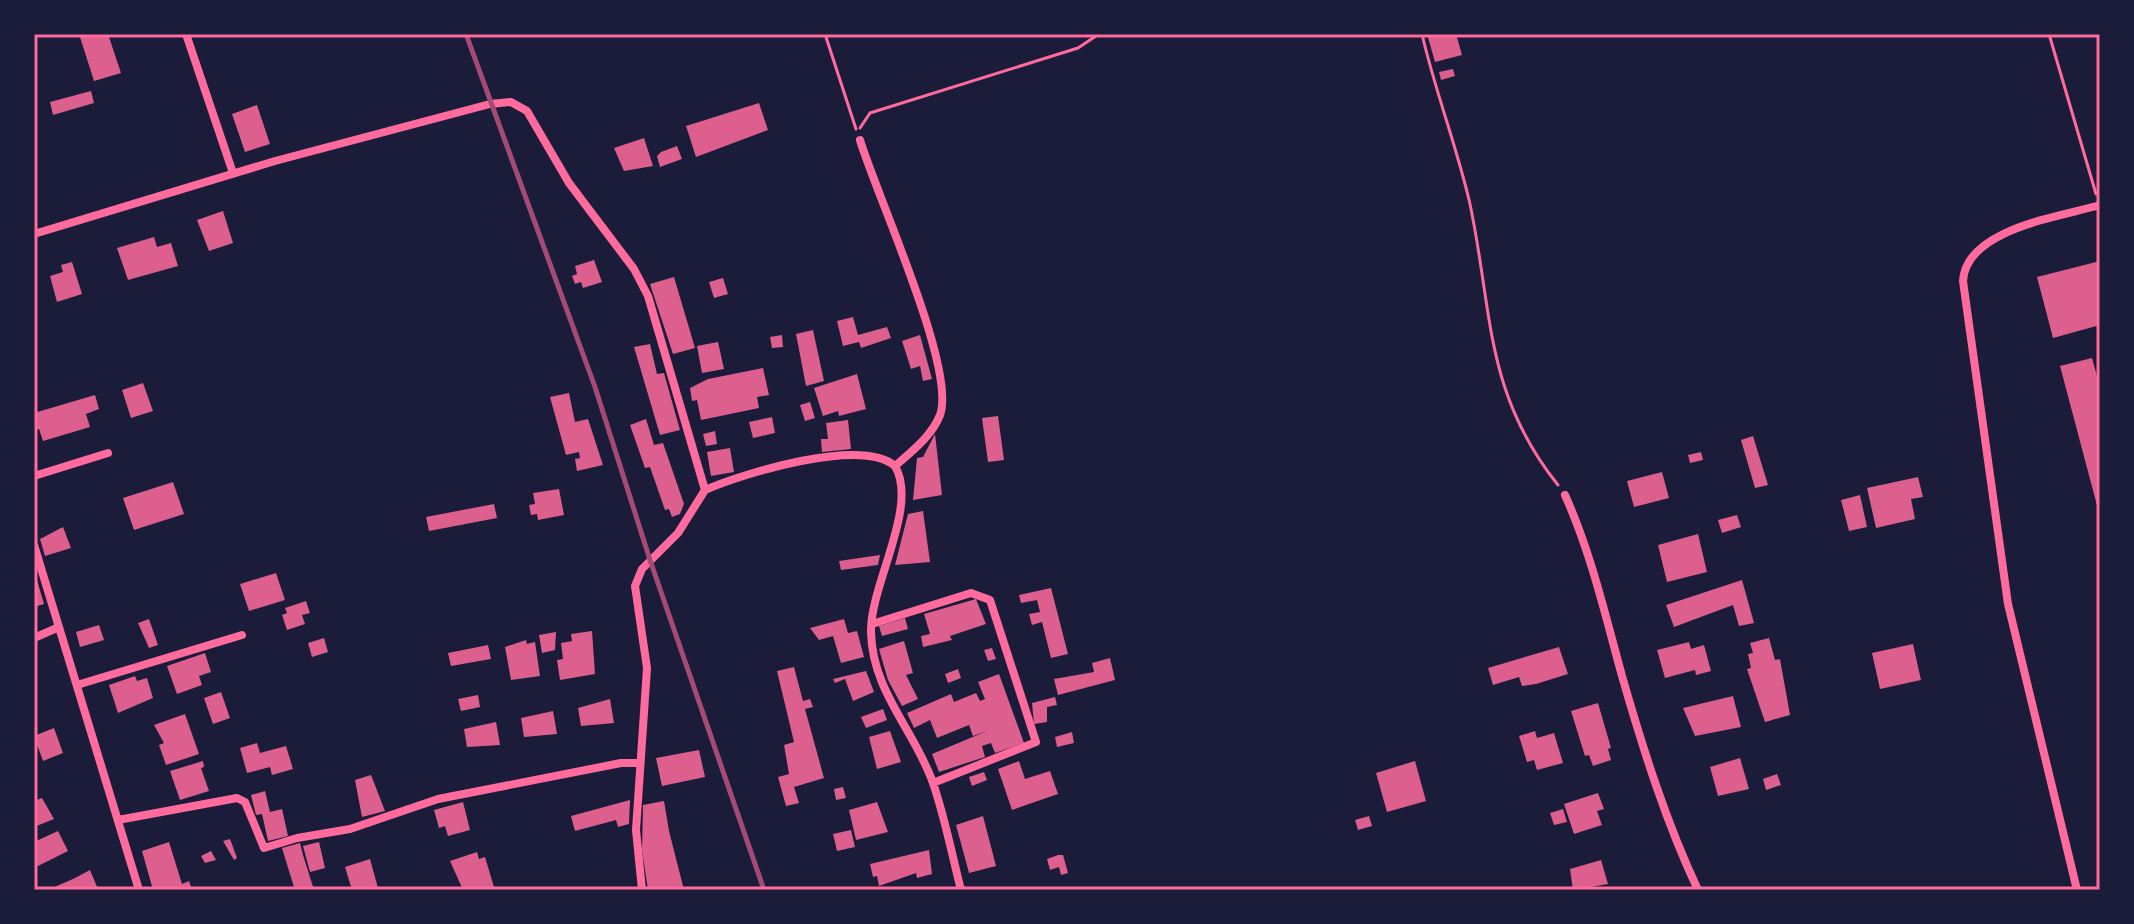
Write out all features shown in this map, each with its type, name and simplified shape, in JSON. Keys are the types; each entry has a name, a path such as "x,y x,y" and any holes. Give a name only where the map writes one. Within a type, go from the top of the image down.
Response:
{"street":[{"path":"186,34 233,173"},
{"path":"34,234 233,173 490,104 511,102 527,111 569,183 634,269 659,322 705,490"},
{"path":"860,140 930,333 940,382 941,414 926,438 895,466"},
{"path":"2077,890 2008,604 1963,281 1969,257 1989,241 2100,205"},
{"path":"34,476 108,453"},
{"path":"642,890 636,830 647,668 636,596 637,576 678,533 705,490 780,466 855,454 876,455 895,466 902,487 872,624 876,661 890,703 933,783 961,890"},
{"path":"1565,495 1586,542 1623,678 1675,840 1698,890"},
{"path":"34,545 139,890"},
{"path":"872,624 971,593 990,600 1036,742 933,783"},
{"path":"34,638 59,627"},
{"path":"77,685 242,635"},
{"path":"118,820 237,798 245,802 264,848 297,838 350,829 438,799 621,763 640,763"}],"path":[{"path":"825,34 860,140"},
{"path":"860,140 859,130 870,113 1078,48 1099,34"},
{"path":"1422,34 1469,204 1493,352 1512,414 1531,451 1565,495"},
{"path":"2049,34 2100,205"}],"building":[{"path":"79,34 108,34 121,73 94,81"},
{"path":"1427,34 1456,34 1462,55 1435,62"},
{"path":"1453,69 1455,76 1441,80 1439,72"},
{"path":"91,91 94,103 53,115 50,102"},
{"path":"759,103 768,130 696,157 686,126"},
{"path":"257,105 270,144 245,152 232,114"},
{"path":"644,138 653,166 624,171 614,148"},
{"path":"677,146 682,159 660,167 657,156"},
{"path":"223,211 233,243 209,251 197,220"},
{"path":"154,237 157,247 171,243 178,266 128,280 117,248"},
{"path":"594,260 602,282 583,288 581,282 575,284 572,276 577,274 575,266"},
{"path":"2100,261 2100,325 2053,338 2037,277"},
{"path":"72,262 82,294 57,302 50,276 63,272 61,265"},
{"path":"674,277 695,348 673,354 650,284"},
{"path":"723,278 728,294 714,298 709,282"},
{"path":"853,317 858,335 887,327 891,338 861,348 859,342 843,346 837,321"},
{"path":"813,330 824,381 806,386 796,334"},
{"path":"782,335 783,347 772,348 770,337"},
{"path":"920,335 932,379 923,381 920,366 911,369 902,341"},
{"path":"718,342 724,369 702,373 697,346"},
{"path":"650,344 657,374 664,373 680,430 660,435 634,347"},
{"path":"2092,358 2100,387 2099,513 2060,366"},
{"path":"763,368 769,395 757,397 759,408 701,420 697,400 692,401 690,388 708,379"},
{"path":"857,374 866,409 839,416 838,411 823,416 814,388"},
{"path":"143,383 153,411 131,418 122,390"},
{"path":"569,393 575,422 588,419 603,465 577,471 575,459 580,458 579,452 566,455 550,397"},
{"path":"95,395 99,409 86,414 90,427 43,441 39,429 34,430 34,413"},
{"path":"810,402 815,418 805,421 800,405"},
{"path":"998,416 1004,460 988,462 982,418"},
{"path":"772,417 775,433 753,438 749,422"},
{"path":"646,419 654,445 663,443 684,504 680,514 672,517 669,509 665,510 650,467 645,468 630,425"},
{"path":"848,420 851,449 822,452 821,439 828,439 826,423"},
{"path":"715,431 717,444 706,446 703,434"},
{"path":"935,434 942,495 913,500 917,458 923,457"},
{"path":"1753,436 1768,485 1755,488 1741,440"},
{"path":"730,448 734,472 711,476 707,452"},
{"path":"1701,452 1703,460 1690,463 1688,455"},
{"path":"1662,472 1669,498 1634,507 1627,481"},
{"path":"1918,477 1923,497 1911,499 1915,519 1876,528 1867,488"},
{"path":"173,482 184,514 134,530 123,498"},
{"path":"559,489 564,515 538,520 537,514 531,515 529,505 535,504 533,493"},
{"path":"1860,495 1867,527 1849,531 1841,500"},
{"path":"494,504 497,518 429,531 426,517"},
{"path":"923,511 930,562 895,565 908,514"},
{"path":"1737,515 1741,527 1722,533 1718,520"},
{"path":"63,527 71,548 45,556 40,539"},
{"path":"1698,534 1707,572 1667,582 1658,545"},
{"path":"880,555 878,565 841,570 839,561"},
{"path":"34,570 44,604 34,607"},
{"path":"276,573 285,600 249,611 240,584"},
{"path":"1742,580 1754,623 1739,626 1733,605 1674,627 1666,605"},
{"path":"1051,588 1068,654 1051,658 1042,622 1032,625 1029,614 1040,612 1037,600 1021,603 1019,595"},
{"path":"976,599 986,624 950,636 952,640 923,647 921,636 930,634 924,614"},
{"path":"306,601 310,613 302,615 305,624 287,630 282,615 287,613 285,608"},
{"path":"905,618 908,629 882,636 879,626"},
{"path":"149,619 158,645 149,648 138,623"},
{"path":"844,619 848,633 857,631 864,657 841,663 833,636 819,640 810,628"},
{"path":"99,625 104,640 80,647 76,632"},
{"path":"592,631 595,674 560,680 557,660 563,659 561,643 572,641 571,634"},
{"path":"556,632 555,650 542,653 539,635"},
{"path":"324,638 328,652 312,657 308,643"},
{"path":"1769,638 1775,660 1780,659 1790,715 1765,722 1747,669 1751,668 1748,654 1753,653 1750,643"},
{"path":"526,640 527,644 535,642 540,676 511,680 505,647"},
{"path":"904,641 913,673 906,675 918,699 902,706 888,680 879,649"},
{"path":"1689,642 1691,649 1704,645 1711,671 1696,675 1695,670 1665,678 1657,650"},
{"path":"1913,644 1921,680 1880,689 1872,653"},
{"path":"488,645 491,659 451,666 448,653"},
{"path":"1559,647 1568,674 1536,684 1522,686 1519,677 1493,685 1488,668"},
{"path":"992,648 996,659 988,661 984,650"},
{"path":"205,653 211,672 199,676 202,685 177,694 167,666"},
{"path":"1110,658 1115,680 1058,695 1054,679 1094,672 1092,663"},
{"path":"794,667 803,701 810,699 813,707 805,709 824,778 794,787 799,803 786,806 778,777 789,774 784,745 794,742 777,671"},
{"path":"958,669 961,678 948,683 945,674"},
{"path":"866,671 874,692 853,701 845,679 835,683 833,679"},
{"path":"999,674 1024,743 995,753 991,743 982,746 985,757 939,772 932,754 987,731 973,736 969,725 937,738 930,720 914,728 907,713 951,694 954,702 976,693 980,701 985,699 978,682"},
{"path":"135,676 137,681 147,678 153,698 118,713 109,685"},
{"path":"221,692 230,718 213,724 204,698"},
{"path":"478,695 480,707 461,711 458,699"},
{"path":"1733,696 1741,727 1695,736 1683,708"},
{"path":"1055,697 1057,705 1047,707 1047,722 1034,724 1032,703"},
{"path":"610,699 614,723 581,726 578,708"},
{"path":"1598,703 1611,748 1608,749 1611,760 1593,766 1589,755 1585,756 1571,711"},
{"path":"883,709 887,720 866,728 861,717"},
{"path":"553,711 557,734 524,737 521,718"},
{"path":"185,714 199,754 166,765 159,745 164,743 154,725"},
{"path":"496,722 500,745 467,747 464,729"},
{"path":"54,728 63,753 43,761 34,736"},
{"path":"890,731 901,762 877,769 869,737"},
{"path":"1535,731 1537,738 1554,733 1563,763 1537,770 1534,760 1527,762 1519,736"},
{"path":"1072,732 1074,743 1057,747 1055,737"},
{"path":"257,743 260,753 286,746 293,769 272,775 270,767 247,773 240,748"},
{"path":"699,750 705,777 662,786 656,758"},
{"path":"1740,758 1749,789 1718,796 1710,767"},
{"path":"203,761 204,767 201,768 209,791 180,800 170,771"},
{"path":"1019,761 1025,779 1050,771 1058,794 1012,810 998,769"},
{"path":"1415,761 1426,801 1387,812 1376,773"},
{"path":"984,772 987,780 972,786 969,777"},
{"path":"1777,774 1781,785 1766,790 1763,779"},
{"path":"371,775 385,811 362,817 355,780"},
{"path":"843,787 846,798 836,800 834,789"},
{"path":"265,791 270,812 282,809 288,836 268,841 262,814 256,815 251,795"},
{"path":"1598,793 1604,809 1597,811 1602,825 1574,834 1564,804"},
{"path":"42,798 54,819 34,827 34,801"},
{"path":"630,800 629,824 618,827 616,820 575,831 571,816"},
{"path":"664,801 684,890 648,890 642,850 643,805"},
{"path":"463,802 470,830 448,836 445,826 439,828 434,810"},
{"path":"877,802 888,832 856,840 849,810"},
{"path":"1563,809 1567,822 1554,825 1550,813"},
{"path":"983,816 996,866 969,873 956,825"},
{"path":"1369,816 1372,826 1358,830 1355,820"},
{"path":"851,830 855,847 837,851 833,834"},
{"path":"58,831 68,851 34,868 34,842"},
{"path":"230,839 237,858 234,860 223,841"},
{"path":"169,842 182,884 189,881 192,890 153,890 142,851"},
{"path":"319,842 325,868 310,872 303,846"},
{"path":"300,843 314,890 295,890 282,848"},
{"path":"929,850 932,874 917,878 916,873 879,886 877,876 873,877 870,864"},
{"path":"211,851 216,860 205,863 201,856"},
{"path":"477,852 479,859 485,857 494,887 463,890 450,861"},
{"path":"1063,855 1068,873 1061,875 1059,867 1050,870 1047,859"},
{"path":"370,859 378,888 352,890 345,867"},
{"path":"1601,860 1608,884 1573,890 1570,869"},
{"path":"90,870 98,889 48,890 75,878"}],"railway":[{"path":"466,34 595,387 650,560 764,890"}]}
